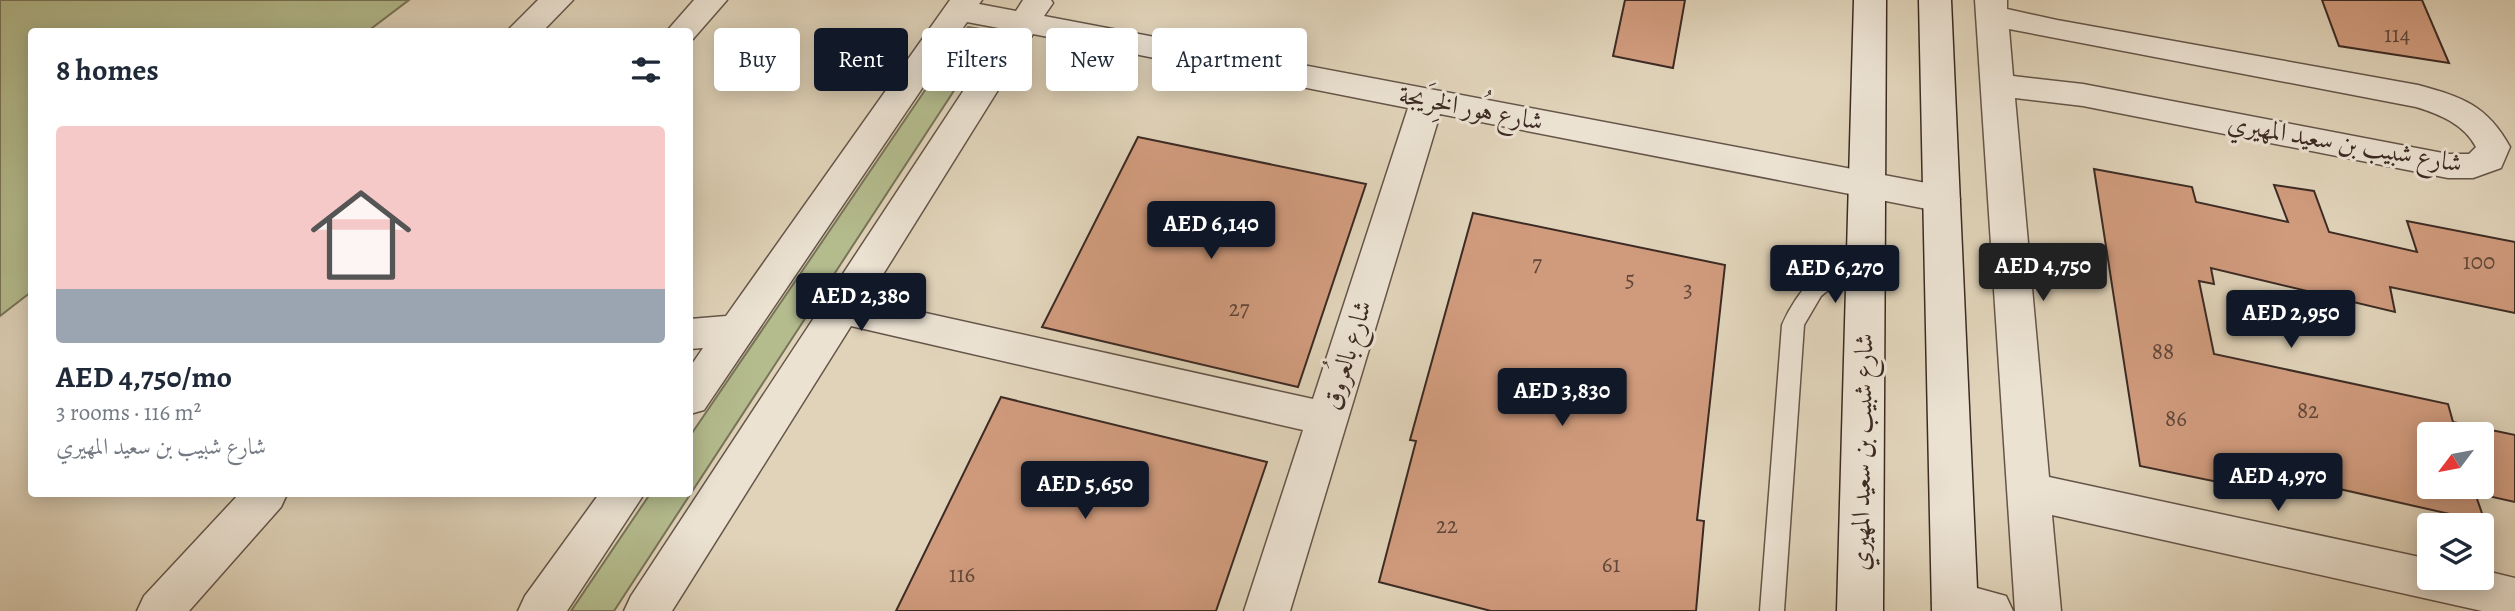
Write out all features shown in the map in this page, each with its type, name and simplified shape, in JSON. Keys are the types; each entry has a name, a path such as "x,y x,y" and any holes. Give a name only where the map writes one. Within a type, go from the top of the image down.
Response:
{"street":[{"path":"526,28 557,0"},
{"path":"686,28 711,0"},
{"name":"شارع شبيب بن سعيد المهيري","path":"1860,611 1870,0"},
{"path":"1936,0 1942,199 1967,608"},
{"path":"693,393 963,5"},
{"name":"شارع هُور الخِرَيجة","path":"963,5 1032,11 1427,100 1942,199"},
{"path":"1991,8 2038,611"},
{"name":"شارع شبيب بن سعيد المهيري","path":"1991,8 2057,30 2444,103 2468,116 2486,131 2493,147 2489,159 2473,166 2448,166 2083,95 1997,85"},
{"path":"646,611 1032,11"},
{"name":"شارع بالعُروق","path":"1267,611 1427,100"},
{"path":"841,309 1327,419"},
{"path":"693,334 735,330"},
{"path":"2028,491 2515,598"},
{"path":"160,611 263,497"},
{"path":"541,611 621,497"}],"lane":[{"path":"1772,611 1793,325 1806,297 1818,284 1866,248"}],"green space":[{"path":"0,0 409,0 372,28 28,28 28,294 0,316"},
{"path":"924,91 954,91 693,490 693,432"},
{"path":"648,497 688,497 614,611 571,611"}],"building":[{"path":"1625,0 1685,0 1673,68 1613,56"},
{"path":"2322,0 2422,0 2449,63 2339,46"},
{"path":"1138,137 1366,184 1298,387 1042,327"},
{"path":"2094,169 2192,187 2196,202 2288,222 2274,185 2314,191 2329,232 2417,252 2407,221 2515,242 2515,313 2390,287 2395,312 2211,268 2214,284 2199,281 2214,354 2448,404 2453,422 2417,422 2417,499 2477,499 2482,513 2445,513 2238,466 2242,487 2140,466"},
{"path":"1473,213 1725,265 1697,520 1704,521 1696,611 1491,611 1379,582 1416,441 1410,440"},
{"path":"1001,397 1267,462 1216,611 896,611"},
{"path":"2494,431 2515,435 2515,502 2494,497"}]}
